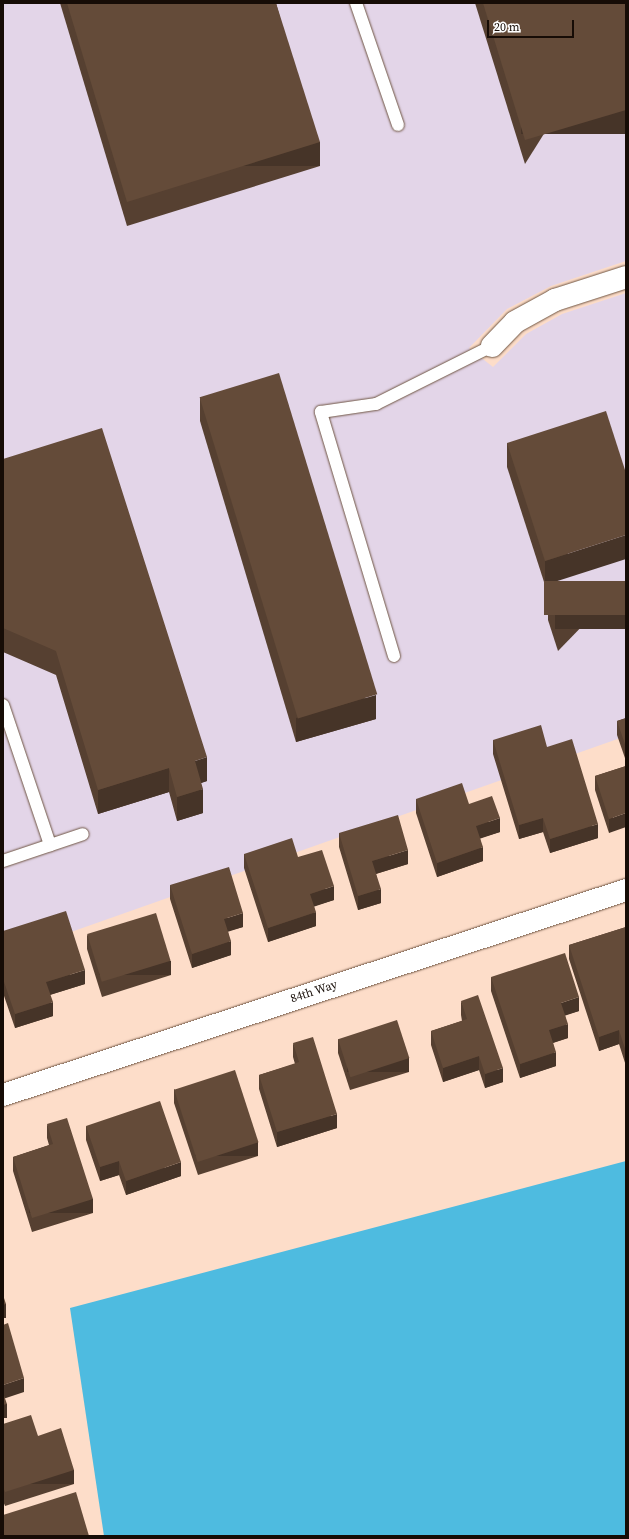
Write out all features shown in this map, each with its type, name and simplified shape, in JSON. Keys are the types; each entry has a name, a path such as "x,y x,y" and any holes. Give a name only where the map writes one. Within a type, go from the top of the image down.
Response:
{"street":[{"path":"492,346 515,322 555,300 626,277"},
{"name":"84th Way","path":"3,1095 626,890"}],"lane":[{"path":"356,3 398,125"},
{"path":"394,656 321,412 376,404 492,346"},
{"path":"3,705 50,845"},
{"path":"3,861 83,834"}],"shaded area":[{"path":"3,3 626,3 626,261 551,286 507,309 469,348 493,367 526,334 562,314 626,293 626,736 3,956"}],"water":[{"path":"626,1161 626,1536 104,1536 70,1308"}],"building":[{"path":"67,3 276,3 320,142 127,202"},
{"path":"483,3 626,3 626,110 525,140"},
{"path":"279,373 377,694 298,719 200,397"},
{"path":"606,411 626,473 626,535 545,561 507,443"},
{"path":"102,428 207,757 195,761 203,789 177,797 169,768 98,790 56,651 3,628 3,459"},
{"path":"544,581 626,581 626,615 544,615"},
{"path":"626,718 626,747 617,721"},
{"path":"541,725 547,747 572,739 598,824 550,839 543,818 519,825 493,740"},
{"path":"626,766 626,813 609,819 595,776"},
{"path":"462,783 469,804 492,796 500,818 476,826 483,847 437,863 416,799"},
{"path":"398,815 408,850 372,861 381,889 358,896 339,833"},
{"path":"292,838 298,857 322,850 334,886 310,894 316,912 268,928 244,854"},
{"path":"229,867 243,913 224,919 231,941 192,954 170,885"},
{"path":"66,911 85,970 46,982 53,1002 15,1014 3,979 3,931"},
{"path":"156,913 171,961 102,982 87,934"},
{"path":"626,927 626,1052 619,1030 599,1037 569,945"},
{"path":"565,953 579,997 561,1003 568,1024 549,1030 556,1052 520,1064 491,977"},
{"path":"478,995 503,1068 485,1074 479,1056 443,1068 431,1031 467,1019 461,1001"},
{"path":"397,1020 409,1058 350,1077 338,1039"},
{"path":"313,1037 337,1114 277,1132 259,1075 299,1062 293,1043"},
{"path":"235,1070 258,1142 198,1162 174,1090"},
{"path":"160,1101 181,1162 126,1181 119,1161 100,1167 86,1126"},
{"path":"67,1118 93,1199 32,1218 13,1157 53,1144 47,1124"},
{"path":"3,1295 6,1304 3,1305"},
{"path":"8,1323 24,1378 3,1385 3,1325"},
{"path":"3,1393 7,1404 3,1405"},
{"path":"31,1415 38,1436 61,1428 74,1470 5,1492 3,1487 3,1424"},
{"path":"76,1492 89,1536 3,1536 3,1515"}]}
